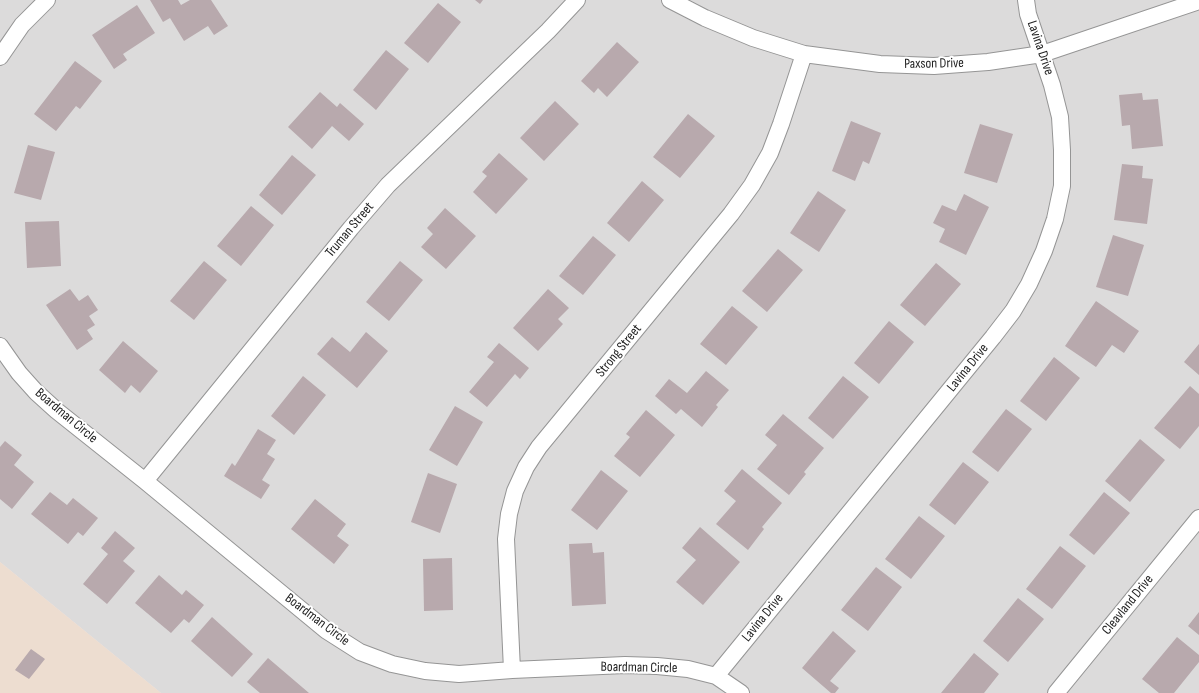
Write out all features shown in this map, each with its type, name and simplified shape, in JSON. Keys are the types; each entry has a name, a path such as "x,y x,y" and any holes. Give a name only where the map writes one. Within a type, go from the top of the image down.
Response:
{"street":[{"path":"0,57 22,25 47,0"},
{"name":"Truman Street","path":"145,481 351,228 388,185 548,31 577,0"},
{"name":"Paxson Drive","path":"670,0 705,18 753,38 804,54 880,64 934,66 988,62 1042,54 1199,1"},
{"name":"Lavina Drive","path":"716,676 993,337 1029,284 1044,251 1054,219 1062,186 1062,150 1060,117 1052,85 1028,14 1026,0"},
{"name":"Strong Street","path":"512,670 506,539 509,514 515,491 526,467 539,447 731,214 752,185 770,153 804,54"},
{"name":"Boardman Circle","path":"0,346 19,373 36,392 57,411 328,631 360,652 392,664 426,671 459,674 625,665 688,669 716,676 742,693"},
{"name":"Cleavland Drive","path":"1056,693 1199,518"}],"shaded area":[{"path":"0,0 1199,0 1199,693 161,693 0,562"},
{"path":"0,562 43,597 161,693 0,693"}],"building":[{"path":"150,0 178,0 181,5 190,0 211,0 228,26 214,35 208,26 184,41 170,18 163,22"},
{"path":"475,0 483,0 480,4"},
{"path":"438,3 461,22 428,63 404,43"},
{"path":"137,5 155,33 123,54 127,60 114,69 92,35"},
{"path":"617,42 639,62 607,97 598,88 594,93 581,81"},
{"path":"386,50 409,69 376,110 353,90"},
{"path":"75,61 102,81 80,109 76,106 56,131 34,114"},
{"path":"320,92 337,107 340,103 364,124 349,141 332,126 312,149 288,127"},
{"path":"1142,93 1143,100 1158,99 1163,146 1132,149 1130,125 1122,126 1119,95"},
{"path":"555,101 579,124 544,161 520,138"},
{"path":"688,114 715,136 680,178 653,157"},
{"path":"851,121 881,133 869,164 863,161 855,181 832,171"},
{"path":"980,124 1013,134 997,183 964,173"},
{"path":"28,145 55,152 41,200 14,193"},
{"path":"499,153 528,179 496,214 473,192 487,176 482,172"},
{"path":"292,155 316,175 282,215 259,195"},
{"path":"1122,164 1143,166 1142,178 1153,179 1147,224 1114,220"},
{"path":"642,181 664,200 629,242 607,223"},
{"path":"818,191 846,210 819,252 790,233"},
{"path":"964,194 989,207 966,255 939,242 945,229 933,223 942,205 956,211"},
{"path":"251,206 274,225 241,266 217,246"},
{"path":"445,208 476,236 446,269 421,247 433,234 427,228"},
{"path":"59,221 61,266 27,268 25,222"},
{"path":"1113,235 1144,245 1128,296 1096,287"},
{"path":"593,236 616,255 583,295 559,276"},
{"path":"778,249 803,270 767,312 742,291"},
{"path":"204,261 227,280 194,320 170,301"},
{"path":"400,261 423,280 389,321 366,302"},
{"path":"936,263 961,284 925,326 900,305"},
{"path":"70,289 79,301 88,295 98,310 89,316 95,325 87,330 93,339 77,350 46,305"},
{"path":"548,289 569,308 558,319 563,324 538,351 513,328"},
{"path":"1096,301 1139,331 1124,353 1112,345 1096,367 1065,346"},
{"path":"732,306 758,327 726,365 700,344"},
{"path":"889,321 914,342 879,384 854,363"},
{"path":"366,332 388,351 357,388 317,354 332,337 350,352"},
{"path":"123,341 158,371 140,393 131,385 125,393 99,370"},
{"path":"499,343 529,368 520,379 515,374 487,407 469,392 494,362 487,357"},
{"path":"1199,344 1199,375 1184,362"},
{"path":"1054,357 1080,378 1046,421 1020,401"},
{"path":"706,371 729,390 716,405 718,407 702,427 681,409 676,414 655,396 669,379 687,393"},
{"path":"303,376 326,395 294,435 271,416"},
{"path":"843,376 869,397 833,439 808,418"},
{"path":"1190,386 1199,394 1199,426 1180,449 1154,428"},
{"path":"455,406 483,422 457,466 429,450"},
{"path":"1006,409 1032,429 998,472 972,452"},
{"path":"646,410 675,435 640,477 614,456 630,437 626,434"},
{"path":"783,414 824,448 804,472 806,474 789,495 757,469 777,445 765,435"},
{"path":"258,429 276,440 267,454 275,459 262,480 270,485 261,499 224,476 232,463 235,466"},
{"path":"1140,439 1165,460 1130,502 1105,481"},
{"path":"5,441 22,455 14,465 34,482 12,509 0,499 0,447"},
{"path":"963,462 989,482 955,525 929,505"},
{"path":"742,469 782,503 762,527 764,529 748,550 716,524 736,501 724,491"},
{"path":"601,470 628,491 597,530 571,510"},
{"path":"428,473 457,484 440,533 411,522"},
{"path":"50,492 67,505 73,498 98,518 83,536 78,532 68,544 31,514"},
{"path":"1104,492 1130,513 1094,555 1069,535"},
{"path":"315,499 346,524 337,536 349,545 334,564 291,529"},
{"path":"919,516 945,536 911,579 885,559"},
{"path":"700,527 740,562 703,605 676,582 696,560 682,548"},
{"path":"115,531 135,548 123,561 135,571 107,604 83,584 108,554 101,548"},
{"path":"592,543 593,553 604,552 606,604 572,606 569,544"},
{"path":"1060,546 1086,566 1052,609 1026,589"},
{"path":"452,558 453,610 424,611 423,559"},
{"path":"876,567 902,587 868,631 841,610"},
{"path":"159,575 182,595 186,590 204,605 189,623 184,619 171,633 135,603"},
{"path":"1018,598 1044,619 1008,662 983,641"},
{"path":"1199,612 1199,635 1188,626"},
{"path":"212,617 253,654 232,677 191,641"},
{"path":"833,631 856,651 830,681 839,688 835,693 831,693 802,668"},
{"path":"1177,637 1199,655 1199,662 1174,693 1159,693 1142,679"},
{"path":"31,649 45,659 29,679 15,670"},
{"path":"974,653 999,674 984,693 941,693"},
{"path":"268,658 309,693 260,693 247,682"}]}
